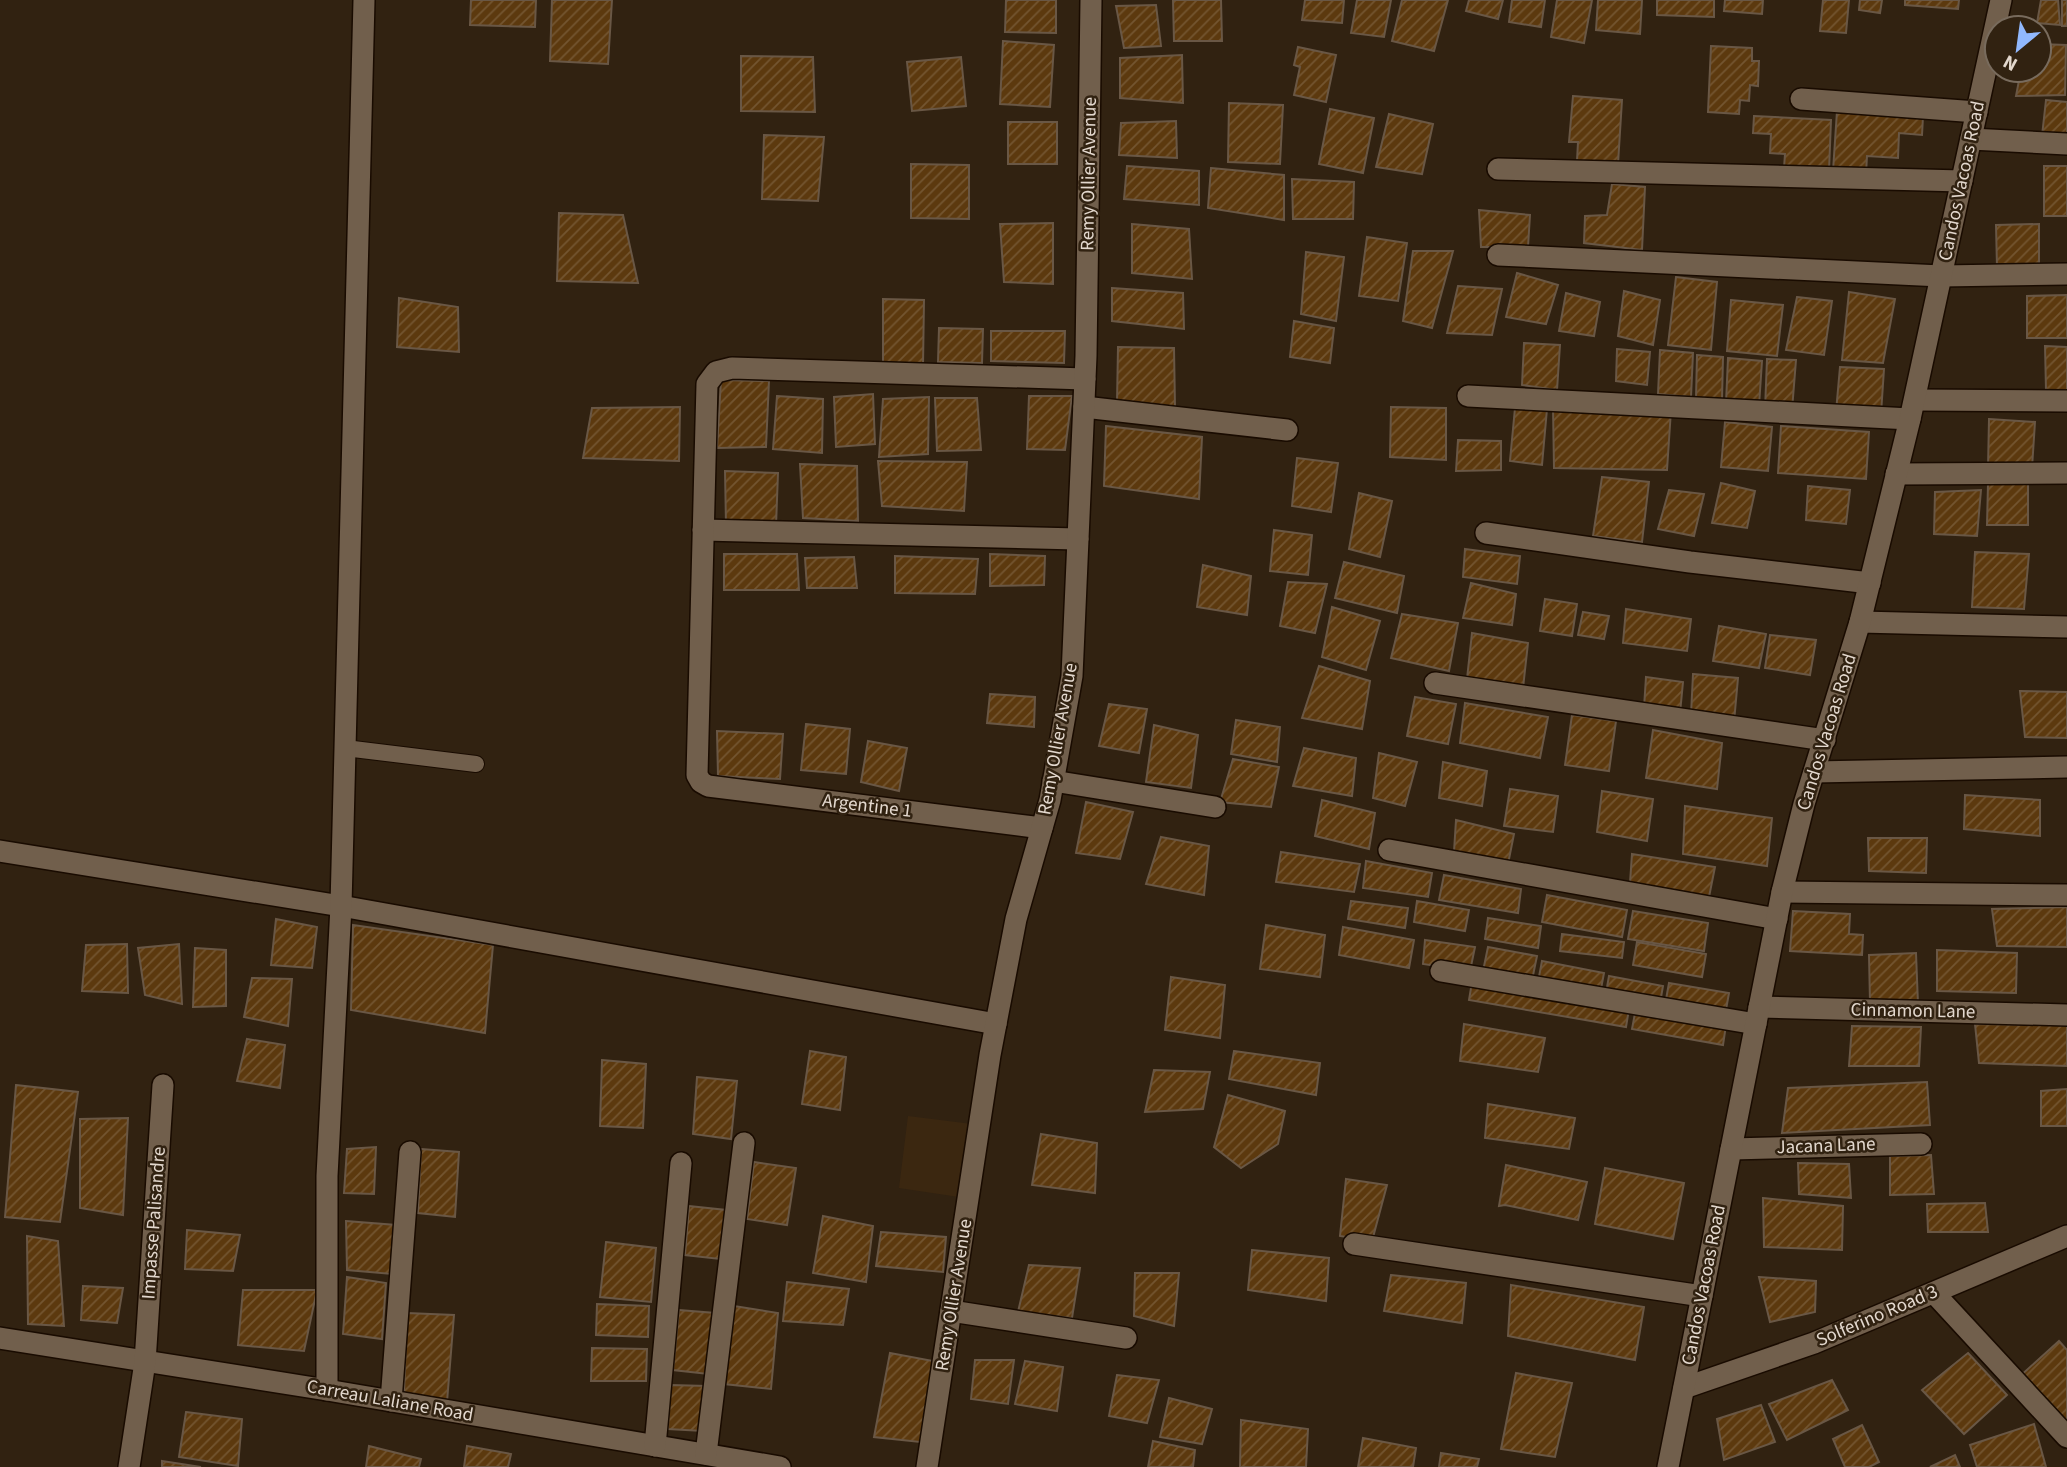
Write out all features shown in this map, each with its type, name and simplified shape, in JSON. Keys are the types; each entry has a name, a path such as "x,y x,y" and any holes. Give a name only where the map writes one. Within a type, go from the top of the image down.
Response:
{"street":[{"path":"327,1390 327,1176 341,906 364,0"},
{"name":"Remy Ollier Avenue","path":"928,1467 996,1024 1016,919 1053,781 1072,676 1085,379 1091,0"},
{"name":"Candos Vacoas Road","path":"1668,1467 1782,892 1804,804 1860,622 1913,409 2001,0"},
{"path":"1801,99 1977,112"},
{"path":"1971,139 2067,144"},
{"path":"1498,169 1962,181"},
{"path":"1498,255 1941,276 2067,274"},
{"path":"1078,539 704,530 707,384 716,372 732,368 1085,379"},
{"path":"1468,396 1913,409 2067,401"},
{"path":"1084,407 1287,430"},
{"path":"1896,474 2067,473"},
{"name":"Argentine 1","path":"704,530 697,775 701,782 708,786 1042,828"},
{"path":"1486,533 1690,562 1870,583"},
{"path":"1860,622 2067,627"},
{"path":"1435,683 1825,740"},
{"path":"1814,772 2067,766"},
{"path":"1053,781 1215,807"},
{"path":"0,850 341,906 996,1024"},
{"path":"1389,850 1777,919"},
{"path":"1782,892 2067,895"},
{"name":"Cinnamon Lane","path":"1441,971 1757,1016 2067,1015"},
{"name":"Impasse Palisandre","path":"129,1467 145,1362 163,1085"},
{"path":"706,1454 744,1143"},
{"name":"Jacana Lane","path":"1731,1149 1921,1144"},
{"path":"391,1401 410,1152"},
{"path":"655,1446 681,1163"},
{"name":"Solferino Road 3","path":"1684,1388 1814,1343 2067,1236"},
{"path":"1354,1244 1702,1296"},
{"path":"1934,1293 2067,1437"},
{"path":"951,1311 1126,1338"},
{"name":"Carreau Laliane Road","path":"0,1338 780,1467"}],"lane":[{"path":"345,748 476,764"}],"shaded area":[{"path":"908,1116 972,1124 959,1197 899,1188"}],"building":[{"path":"471,0 536,0 535,27 470,25"},
{"path":"552,0 612,0 608,64 550,61"},
{"path":"1006,0 1056,0 1056,33 1005,32"},
{"path":"1173,0 1221,0 1222,41 1174,41"},
{"path":"1305,0 1344,0 1342,23 1302,20"},
{"path":"1357,0 1391,0 1384,37 1351,33"},
{"path":"1402,0 1448,0 1434,51 1392,41"},
{"path":"1469,0 1503,0 1498,19 1466,11"},
{"path":"1512,0 1545,0 1541,27 1509,22"},
{"path":"1557,0 1592,0 1584,43 1551,37"},
{"path":"1598,0 1642,0 1640,34 1596,30"},
{"path":"1657,0 1714,0 1714,17 1657,15"},
{"path":"1725,0 1763,0 1762,14 1724,11"},
{"path":"1823,0 1849,0 1846,33 1820,31"},
{"path":"1860,0 1882,0 1880,13 1859,10"},
{"path":"1905,0 1959,0 1958,9 1905,5"},
{"path":"2041,0 2058,0 2060,25 2053,24 2053,14 2039,14"},
{"path":"2062,0 2067,0 2067,26 2062,26"},
{"path":"1156,5 1161,46 1124,48 1116,6"},
{"path":"1003,41 1054,45 1050,107 1000,104"},
{"path":"2053,45 2066,45 2065,95 2016,96 2018,84 2053,84"},
{"path":"1711,46 1752,48 1752,61 1759,61 1758,86 1750,85 1749,101 1740,100 1739,114 1708,112"},
{"path":"1298,47 1336,55 1326,102 1294,95 1300,67 1294,65"},
{"path":"1182,55 1183,103 1120,98 1120,58"},
{"path":"741,56 813,57 815,112 741,111"},
{"path":"961,57 966,106 912,111 907,62"},
{"path":"1573,96 1622,100 1618,164 1577,161 1578,142 1569,142"},
{"path":"2046,100 2067,102 2067,139 2042,136"},
{"path":"1229,103 1283,105 1280,164 1228,162"},
{"path":"1330,109 1374,118 1363,173 1319,164"},
{"path":"1837,111 1923,117 1922,135 1899,133 1898,158 1867,156 1866,174 1833,171"},
{"path":"1389,114 1433,124 1422,174 1376,167"},
{"path":"1754,116 1831,120 1829,171 1784,168 1785,154 1770,153 1771,134 1753,133"},
{"path":"1176,121 1177,158 1119,155 1121,123"},
{"path":"1008,122 1057,122 1057,164 1008,164"},
{"path":"764,135 824,137 818,201 762,199"},
{"path":"911,164 969,165 969,219 911,218"},
{"path":"1127,166 1199,171 1199,205 1124,199"},
{"path":"2044,166 2067,166 2067,216 2044,216"},
{"path":"1211,168 1284,175 1284,220 1208,208"},
{"path":"1292,179 1354,182 1353,219 1293,219"},
{"path":"1612,184 1645,187 1642,250 1584,243 1585,216 1607,215"},
{"path":"1479,210 1530,215 1528,247 1481,247"},
{"path":"559,213 623,215 638,283 557,281"},
{"path":"1053,223 1053,284 1004,282 1000,224"},
{"path":"1132,224 1189,229 1192,279 1132,273"},
{"path":"2039,224 2039,266 1997,267 1996,225"},
{"path":"1367,237 1407,243 1398,301 1359,296"},
{"path":"1413,251 1453,251 1432,328 1403,321"},
{"path":"1306,252 1344,257 1336,321 1301,314"},
{"path":"1517,273 1558,285 1546,324 1506,317"},
{"path":"1676,277 1717,282 1711,350 1668,345"},
{"path":"1458,286 1502,289 1492,335 1447,333"},
{"path":"1112,288 1183,293 1184,329 1112,321"},
{"path":"1624,291 1660,300 1653,345 1618,336"},
{"path":"1849,292 1895,299 1883,363 1842,360"},
{"path":"1566,293 1600,302 1594,336 1559,331"},
{"path":"2067,295 2067,338 2027,338 2027,296"},
{"path":"1797,297 1832,301 1824,355 1786,350"},
{"path":"399,298 458,307 459,352 397,347"},
{"path":"883,299 924,300 923,366 883,366"},
{"path":"1731,300 1783,305 1777,356 1727,351"},
{"path":"1294,321 1334,328 1330,363 1290,357"},
{"path":"939,328 983,329 982,363 938,362"},
{"path":"991,331 1065,331 1064,363 991,361"},
{"path":"1524,343 1560,345 1557,390 1522,385"},
{"path":"2045,346 2067,347 2067,390 2046,390"},
{"path":"1118,347 1174,348 1175,407 1117,403"},
{"path":"1617,349 1650,352 1647,385 1616,381"},
{"path":"1660,350 1693,353 1691,397 1658,394"},
{"path":"1697,355 1723,357 1722,400 1696,398"},
{"path":"1728,358 1762,361 1759,406 1726,403"},
{"path":"1767,359 1796,360 1792,410 1765,410"},
{"path":"1840,367 1884,369 1881,414 1836,412"},
{"path":"721,380 769,381 766,447 717,448"},
{"path":"873,394 875,444 836,447 834,397"},
{"path":"777,396 823,399 822,453 773,449"},
{"path":"1029,396 1072,396 1065,450 1027,449"},
{"path":"929,397 928,454 879,457 883,399"},
{"path":"935,398 977,398 981,450 937,451"},
{"path":"680,407 679,461 583,458 592,408"},
{"path":"1391,407 1446,408 1446,460 1390,457"},
{"path":"1553,407 1671,410 1667,470 1554,468"},
{"path":"1515,408 1547,409 1542,465 1510,461"},
{"path":"1989,419 2035,422 2032,468 1988,468"},
{"path":"1725,422 1772,427 1768,471 1721,467"},
{"path":"1106,426 1202,437 1199,499 1104,486"},
{"path":"1781,426 1869,432 1866,479 1778,473"},
{"path":"1458,440 1501,441 1501,470 1456,471"},
{"path":"1297,458 1338,463 1331,512 1292,506"},
{"path":"878,461 967,462 964,511 882,506"},
{"path":"800,464 857,466 858,521 803,518"},
{"path":"725,471 778,473 776,526 726,525"},
{"path":"1602,477 1649,482 1642,542 1593,536"},
{"path":"1721,483 1755,491 1747,528 1712,523"},
{"path":"2028,483 2028,525 1987,525 1988,484"},
{"path":"1808,486 1850,490 1846,524 1806,520"},
{"path":"1669,490 1704,494 1694,536 1658,529"},
{"path":"1981,490 1977,536 1934,534 1935,492"},
{"path":"1359,493 1392,501 1380,557 1349,549"},
{"path":"1274,530 1312,535 1308,575 1270,571"},
{"path":"1465,549 1520,556 1517,584 1463,577"},
{"path":"1975,552 2029,554 2024,609 1972,607"},
{"path":"724,554 797,554 799,590 724,590"},
{"path":"990,554 1045,556 1044,585 990,586"},
{"path":"895,556 978,559 975,594 895,593"},
{"path":"854,557 857,588 807,588 805,558"},
{"path":"1344,562 1404,576 1397,613 1335,598"},
{"path":"1203,565 1251,576 1247,615 1197,607"},
{"path":"1288,582 1327,584 1315,633 1280,626"},
{"path":"1471,583 1516,594 1512,625 1463,618"},
{"path":"1545,599 1577,604 1572,636 1540,631"},
{"path":"1332,607 1380,621 1366,670 1322,657"},
{"path":"1626,609 1691,619 1687,651 1623,643"},
{"path":"1583,612 1609,616 1604,639 1578,635"},
{"path":"1402,614 1458,623 1449,671 1391,658"},
{"path":"1719,626 1766,634 1759,668 1713,661"},
{"path":"1472,633 1528,643 1523,688 1467,679"},
{"path":"1770,635 1816,640 1810,675 1765,668"},
{"path":"1319,666 1370,681 1362,729 1302,718"},
{"path":"1693,674 1738,678 1734,722 1691,715"},
{"path":"1646,677 1683,682 1680,713 1644,708"},
{"path":"2020,691 2067,692 2067,738 2025,737"},
{"path":"990,694 1035,697 1034,727 987,723"},
{"path":"1415,697 1456,704 1448,744 1407,736"},
{"path":"1465,703 1548,717 1540,758 1460,743"},
{"path":"1109,704 1147,709 1139,753 1099,746"},
{"path":"1572,715 1616,721 1609,771 1565,765"},
{"path":"1236,720 1280,727 1277,762 1231,754"},
{"path":"806,724 850,729 846,774 801,770"},
{"path":"1154,725 1198,735 1191,788 1146,782"},
{"path":"1653,730 1722,743 1717,789 1646,778"},
{"path":"717,731 783,734 780,779 718,776"},
{"path":"868,741 907,748 899,791 861,782"},
{"path":"1304,748 1356,758 1352,796 1293,786"},
{"path":"1379,753 1417,762 1405,806 1373,798"},
{"path":"1233,759 1279,767 1271,807 1220,802"},
{"path":"1443,762 1487,771 1482,806 1439,798"},
{"path":"1510,789 1558,796 1553,832 1504,826"},
{"path":"1602,791 1653,799 1647,841 1597,832"},
{"path":"1965,795 2040,800 2040,836 1964,829"},
{"path":"1322,800 1375,813 1369,849 1315,836"},
{"path":"1086,802 1133,812 1120,859 1076,853"},
{"path":"1685,806 1772,818 1767,866 1683,854"},
{"path":"1456,820 1514,834 1508,864 1454,852"},
{"path":"1161,837 1209,846 1204,895 1146,884"},
{"path":"1868,838 1927,838 1926,873 1869,871"},
{"path":"1281,852 1360,864 1354,892 1276,882"},
{"path":"1632,854 1715,867 1708,902 1630,883"},
{"path":"1366,861 1432,873 1428,897 1363,888"},
{"path":"1444,875 1521,889 1518,913 1439,900"},
{"path":"1547,895 1627,910 1622,937 1542,922"},
{"path":"1351,901 1408,908 1405,928 1348,919"},
{"path":"1417,901 1469,910 1465,931 1414,922"},
{"path":"2067,907 2067,947 1997,946 1992,909"},
{"path":"1633,911 1708,923 1704,951 1628,939"},
{"path":"1793,911 1850,914 1849,934 1863,935 1862,955 1790,951"},
{"path":"1488,918 1541,926 1538,948 1485,939"},
{"path":"276,919 317,927 312,968 271,965"},
{"path":"353,925 493,945 485,1033 351,1010"},
{"path":"1266,925 1325,935 1320,977 1260,969"},
{"path":"1343,927 1414,940 1409,968 1339,955"},
{"path":"1562,934 1624,942 1622,958 1560,951"},
{"path":"1425,940 1475,947 1470,971 1423,964"},
{"path":"1637,942 1706,954 1702,977 1633,965"},
{"path":"127,944 128,993 82,991 86,945"},
{"path":"179,944 182,1004 145,995 138,948"},
{"path":"1488,947 1537,956 1531,985 1482,976"},
{"path":"195,948 226,950 226,1006 193,1007"},
{"path":"1937,950 2017,953 2016,993 1937,991"},
{"path":"1916,953 1918,1004 1870,1002 1869,955"},
{"path":"1542,961 1604,973 1600,994 1538,982"},
{"path":"1609,976 1663,986 1660,1003 1606,993"},
{"path":"1171,977 1225,985 1220,1038 1165,1030"},
{"path":"252,978 292,979 288,1026 244,1017"},
{"path":"1472,982 1629,1009 1626,1027 1469,1000"},
{"path":"1669,983 1729,993 1725,1015 1665,1005"},
{"path":"1636,1008 1726,1025 1723,1045 1632,1029"},
{"path":"1464,1024 1545,1038 1538,1072 1460,1061"},
{"path":"1975,1024 2067,1025 2067,1066 1979,1063"},
{"path":"1852,1026 1921,1027 1919,1066 1849,1066"},
{"path":"247,1039 285,1045 280,1088 237,1081"},
{"path":"810,1051 846,1057 840,1110 802,1104"},
{"path":"1234,1051 1320,1063 1316,1095 1229,1079"},
{"path":"602,1060 646,1064 643,1128 600,1126"},
{"path":"1154,1070 1210,1072 1203,1109 1145,1112"},
{"path":"697,1077 737,1081 731,1139 693,1134"},
{"path":"1927,1082 1930,1125 1782,1133 1788,1088"},
{"path":"16,1085 78,1092 60,1222 5,1217"},
{"path":"2067,1089 2067,1126 2041,1126 2041,1091"},
{"path":"1228,1095 1285,1111 1278,1144 1241,1168 1214,1147"},
{"path":"1488,1104 1575,1118 1569,1149 1485,1138"},
{"path":"128,1118 123,1215 80,1208 80,1119"},
{"path":"1041,1134 1097,1143 1095,1193 1032,1185"},
{"path":"376,1147 374,1194 344,1193 347,1149"},
{"path":"421,1149 459,1152 455,1217 418,1213"},
{"path":"1931,1155 1934,1194 1890,1195 1890,1156"},
{"path":"754,1162 796,1168 787,1225 747,1219"},
{"path":"1798,1163 1849,1164 1851,1198 1799,1194"},
{"path":"1506,1165 1587,1182 1578,1220 1499,1206"},
{"path":"1605,1168 1684,1183 1673,1239 1595,1224"},
{"path":"1346,1179 1387,1185 1372,1241 1340,1236"},
{"path":"1763,1198 1843,1206 1842,1250 1764,1247"},
{"path":"1985,1203 1988,1232 1928,1232 1927,1204"},
{"path":"689,1206 726,1210 720,1259 685,1255"},
{"path":"823,1216 873,1226 866,1282 813,1273"},
{"path":"346,1221 396,1225 392,1274 347,1270"},
{"path":"187,1230 240,1235 233,1271 185,1269"},
{"path":"881,1232 946,1237 943,1272 876,1266"},
{"path":"27,1236 58,1241 64,1326 28,1324"},
{"path":"606,1242 656,1248 651,1302 600,1297"},
{"path":"1252,1250 1329,1258 1326,1301 1248,1290"},
{"path":"1029,1265 1080,1268 1072,1318 1018,1312"},
{"path":"1135,1273 1179,1273 1174,1326 1134,1316"},
{"path":"1391,1275 1466,1283 1462,1323 1384,1311"},
{"path":"347,1277 386,1283 382,1339 343,1334"},
{"path":"1759,1277 1816,1281 1815,1312 1770,1322"},
{"path":"787,1282 849,1289 843,1325 783,1321"},
{"path":"1511,1285 1644,1307 1635,1360 1508,1336"},
{"path":"83,1286 123,1288 117,1323 81,1320"},
{"path":"243,1290 317,1290 304,1351 238,1345"},
{"path":"597,1304 649,1306 648,1337 596,1335"},
{"path":"734,1306 778,1313 771,1389 724,1384"},
{"path":"679,1310 715,1313 708,1374 673,1370"},
{"path":"407,1313 454,1315 447,1402 404,1393"},
{"path":"2059,1341 2067,1350 2067,1423 2019,1377"},
{"path":"592,1348 647,1349 646,1381 591,1381"},
{"path":"890,1353 933,1361 920,1442 874,1437"},
{"path":"1968,1353 2007,1395 1964,1434 1922,1390"},
{"path":"975,1360 1014,1360 1008,1404 971,1399"},
{"path":"1025,1361 1063,1367 1057,1411 1015,1404"},
{"path":"1516,1373 1572,1383 1555,1457 1501,1449"},
{"path":"1117,1375 1159,1380 1147,1423 1109,1416"},
{"path":"1832,1380 1848,1410 1787,1440 1769,1404"},
{"path":"670,1385 707,1386 703,1431 668,1429"},
{"path":"1169,1398 1212,1409 1202,1444 1160,1437"},
{"path":"1761,1405 1775,1442 1724,1460 1717,1419"},
{"path":"186,1412 242,1419 238,1466 179,1457"},
{"path":"1241,1420 1308,1429 1306,1467 1240,1467"},
{"path":"2034,1424 2046,1467 1977,1467 1970,1445"},
{"path":"1862,1425 1879,1462 1869,1467 1845,1467 1833,1439"},
{"path":"1363,1438 1416,1448 1413,1467 1358,1467"},
{"path":"1153,1441 1195,1450 1193,1467 1148,1467"},
{"path":"369,1446 421,1459 419,1467 366,1467"},
{"path":"467,1446 511,1454 508,1467 464,1467"},
{"path":"1441,1453 1479,1459 1477,1467 1439,1467"},
{"path":"1955,1455 1960,1467 1930,1467"},
{"path":"162,1461 201,1467 162,1467"}]}
